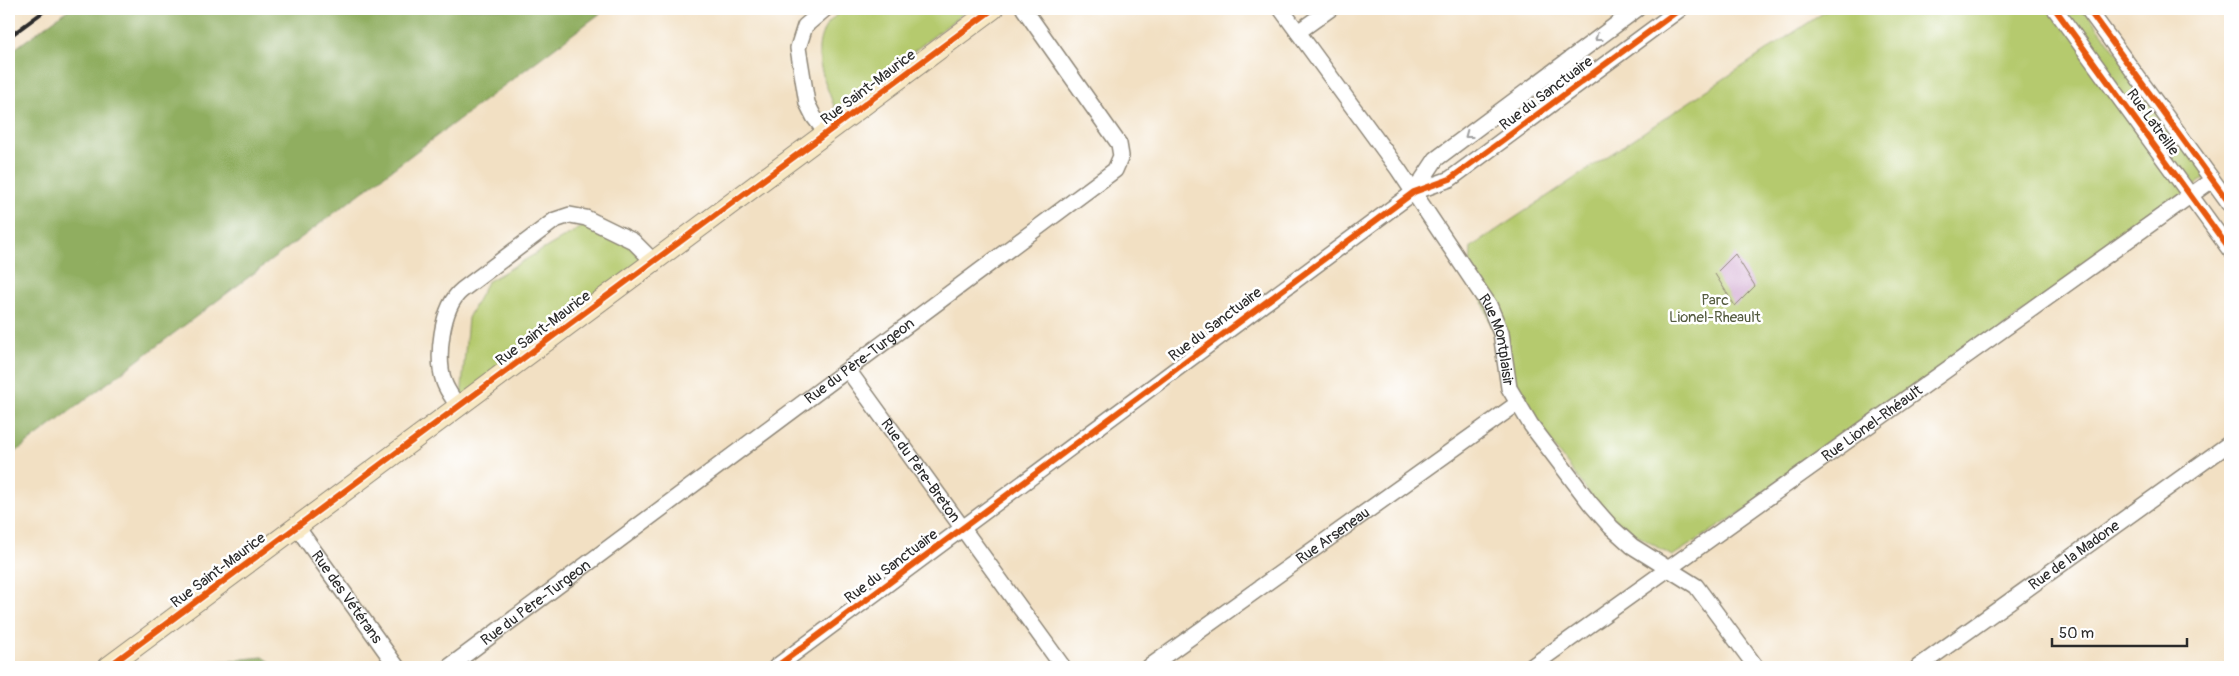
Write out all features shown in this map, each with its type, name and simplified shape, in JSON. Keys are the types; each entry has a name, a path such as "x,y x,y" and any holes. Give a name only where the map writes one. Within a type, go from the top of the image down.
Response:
{"street":[{"name":"Rue Saint-Maurice","path":"825,9 804,26 798,48 808,103 814,117 826,134"},
{"name":"Rue Saint-Maurice","path":"108,667 993,9"},
{"name":"Rue du Père-Turgeon","path":"449,667 1111,174 1118,166 1121,156 1118,144 1024,9"},
{"name":"Rue Montplaisir","path":"1281,9 1414,192 1495,315 1501,333 1507,381 1518,404 1584,495 1611,527 1632,546 1696,586 1756,667"},
{"path":"1298,32 1330,9"},
{"name":"Rue du Sanctuaire","path":"1414,192 1436,159 1637,9"},
{"name":"Rue Latreille","path":"2055,9 2230,250"},
{"name":"Rue du Sanctuaire","path":"776,667 1414,192 1450,179 1676,10"},
{"path":"2074,35 2091,14"},
{"name":"Rue Latreille","path":"2091,14 2230,204"},
{"name":"Rue Lionel-Rhéault","path":"1531,667 2212,180"},
{"path":"458,406 447,389 441,371 444,324 450,304 462,290 548,225 563,215 586,218 633,241 653,261"},
{"name":"Rue du Père-Breton","path":"848,370 1063,667"},
{"name":"Rue Arseneau","path":"1149,667 1518,404"},
{"name":"Rue de la Madone","path":"1918,667 2230,442"},
{"name":"Rue des Vétérans","path":"298,527 397,667"}],"green space":[{"path":"69,9 606,9 9,457 9,53"},
{"path":"845,9 969,9 836,111 821,69 820,43 823,31 832,19"},
{"name":"Parc Lionel-Rheault","path":"1829,9 2084,9 2209,175 1819,463 1672,556 1607,517 1520,401 1470,268 1471,247"},
{"path":"592,221 650,253 461,399 468,318 487,282"},
{"path":"263,657 278,667 187,667 192,664"}],"building":[{"path":"1735,254 1755,286 1735,306 1715,274"}],"railway":[{"path":"9,37 47,9"}],"cycle path":[{"path":"108,667 993,9"},
{"path":"776,667 1414,192 1450,179 1680,9"},
{"path":"2055,9 2230,250"},
{"path":"2088,9 2230,204"}]}
